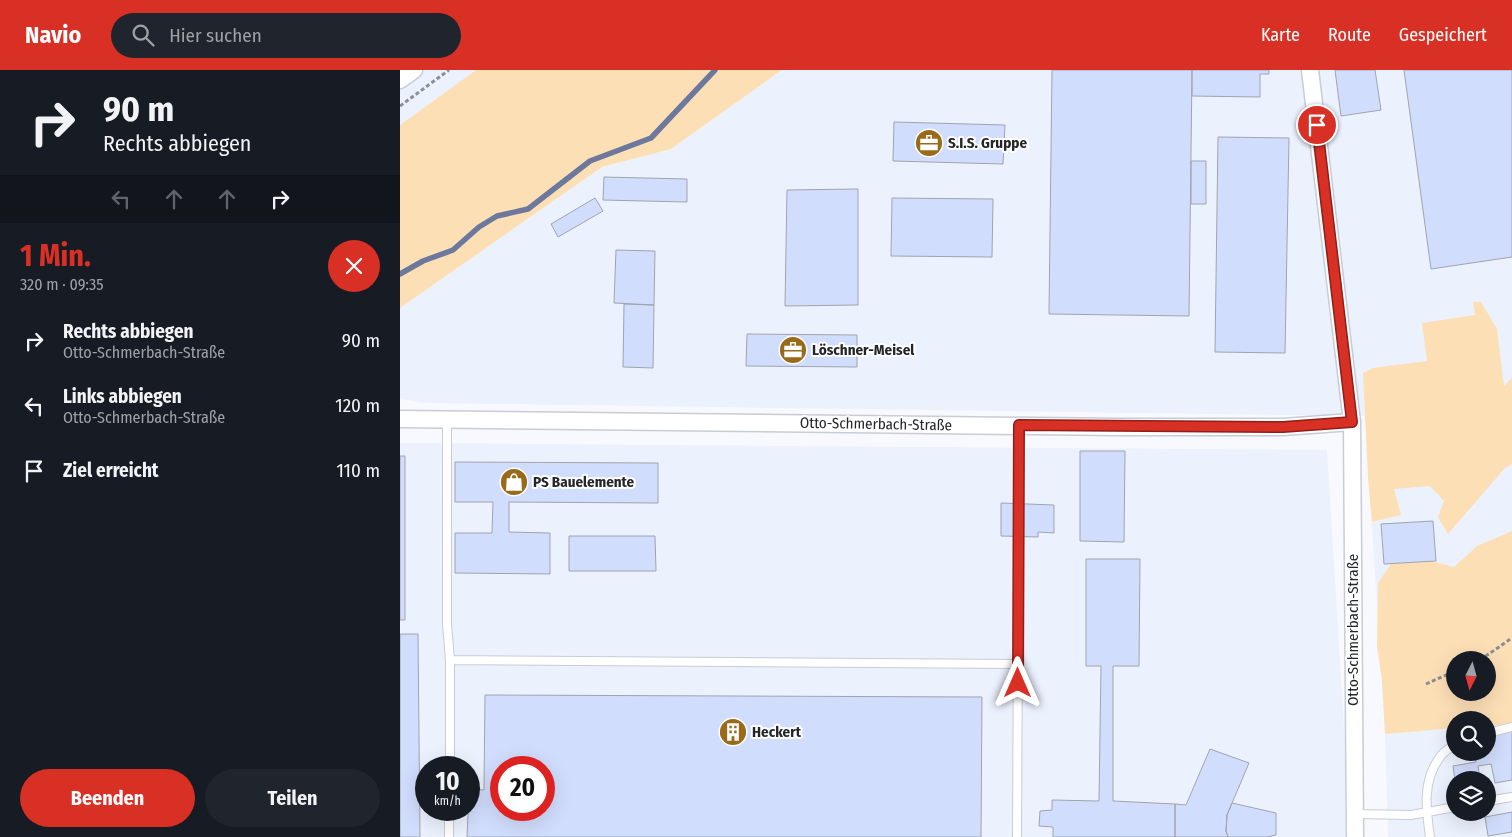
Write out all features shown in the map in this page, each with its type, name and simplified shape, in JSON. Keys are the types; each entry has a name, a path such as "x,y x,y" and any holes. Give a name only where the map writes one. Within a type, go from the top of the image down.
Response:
{"street":[{"path":"400,80 414,70"},
{"name":"Otto-Schmerbach-Straße","path":"1310,70 1352,422 1355,837"},
{"name":"Otto-Schmerbach-Straße","path":"400,419 1283,427 1352,422"}],"lane":[{"path":"447,419 447,624 450,660 450,756"},
{"path":"1017,837 1019,425"},
{"path":"450,660 1018,664"},
{"path":"1496,731 1512,727"},
{"path":"1430,837 1426,784 1440,756 1446,751"},
{"path":"1496,800 1512,797"},
{"path":"1355,814 1412,815 1446,809"},
{"path":"449,821 449,837"}],"path":[{"path":"400,106 449,70"},
{"path":"1493,651 1512,638"},
{"path":"1426,684 1446,675"}],"shaded area":[{"path":"400,70 476,70 400,125"},
{"path":"476,70 782,70 671,149 602,167 400,308 400,125"},
{"path":"782,70 1512,70 1512,837 1388,837 1385,734 1365,416 429,403 400,399 400,308 602,167 671,149"},
{"path":"1473,302 1481,302 1497,329 1504,386 1512,378 1512,464 1505,468 1448,534 1438,517 1444,501 1430,486 1394,489 1401,515 1372,522 1363,373 1373,368 1427,361 1422,323 1475,315"},
{"path":"400,443 1327,450 1346,760 1345,837 400,837"},
{"path":"1512,531 1512,724 1496,725 1496,711 1446,711 1446,729 1385,734 1382,680 1377,647 1378,583 1391,564 1431,561 1454,567 1477,546"}],"building":[{"path":"1052,70 1192,70 1189,316 1049,314"},
{"path":"1192,70 1269,70 1269,74 1260,74 1260,97 1192,96"},
{"path":"1335,70 1375,70 1381,110 1341,116"},
{"path":"1404,70 1512,70 1512,257 1431,269"},
{"path":"894,122 1005,125 1003,164 893,161"},
{"path":"1218,137 1289,138 1285,353 1215,352"},
{"path":"1191,161 1206,161 1206,204 1191,204"},
{"path":"604,177 687,179 687,202 603,200"},
{"path":"858,189 858,305 785,306 787,190"},
{"path":"595,198 603,211 558,237 551,224"},
{"path":"892,198 993,199 992,257 891,256"},
{"path":"616,250 655,251 654,305 614,303"},
{"path":"624,304 654,305 653,368 623,367"},
{"path":"747,334 857,335 857,367 746,366"},
{"path":"1080,451 1125,451 1124,542 1080,541"},
{"path":"400,456 405,456 405,620 400,620"},
{"path":"455,462 658,463 658,503 509,502 509,532 550,533 550,574 455,573 455,533 492,533 493,502 455,502"},
{"path":"1001,503 1054,505 1054,533 1038,532 1038,537 1001,536"},
{"path":"1433,521 1436,561 1384,564 1381,524"},
{"path":"569,536 655,536 656,571 569,571"},
{"path":"1086,559 1140,559 1139,666 1113,666 1113,801 1175,804 1175,837 1053,837 1053,827 1039,826 1040,811 1052,810 1052,800 1099,801 1101,666 1086,666"},
{"path":"400,634 418,634 419,756 415,756 415,821 420,821 420,837 400,837"},
{"name":"Heckert","path":"485,695 982,697 981,837 467,837 468,821 480,821 480,790 484,790"},
{"path":"1512,731 1512,780 1496,783 1496,771 1492,771 1491,764 1478,766 1479,771 1454,771 1453,766 1476,761 1496,761 1496,734"},
{"path":"1210,749 1249,763 1227,815 1226,831 1228,837 1175,837 1175,804 1186,805"},
{"path":"1232,803 1276,813 1276,835 1267,837 1228,837 1226,831 1227,815"},
{"path":"1512,812 1512,832 1488,836 1486,821 1496,821 1496,815"}],"waterway":[{"path":"400,274 423,261 453,250 479,227 497,216 528,209 590,161 651,138 715,70"}],"place":[{"name":"S.I.S. Gruppe","path":"929,143"},
{"name":"Löschner-Meisel","path":"793,350"},
{"name":"PS Bauelemente","path":"514,482"},
{"name":"Heckert","path":"733,732"}],"route":[{"path":"1018,683 1019,425 1283,427 1352,422 1317,125"}]}
